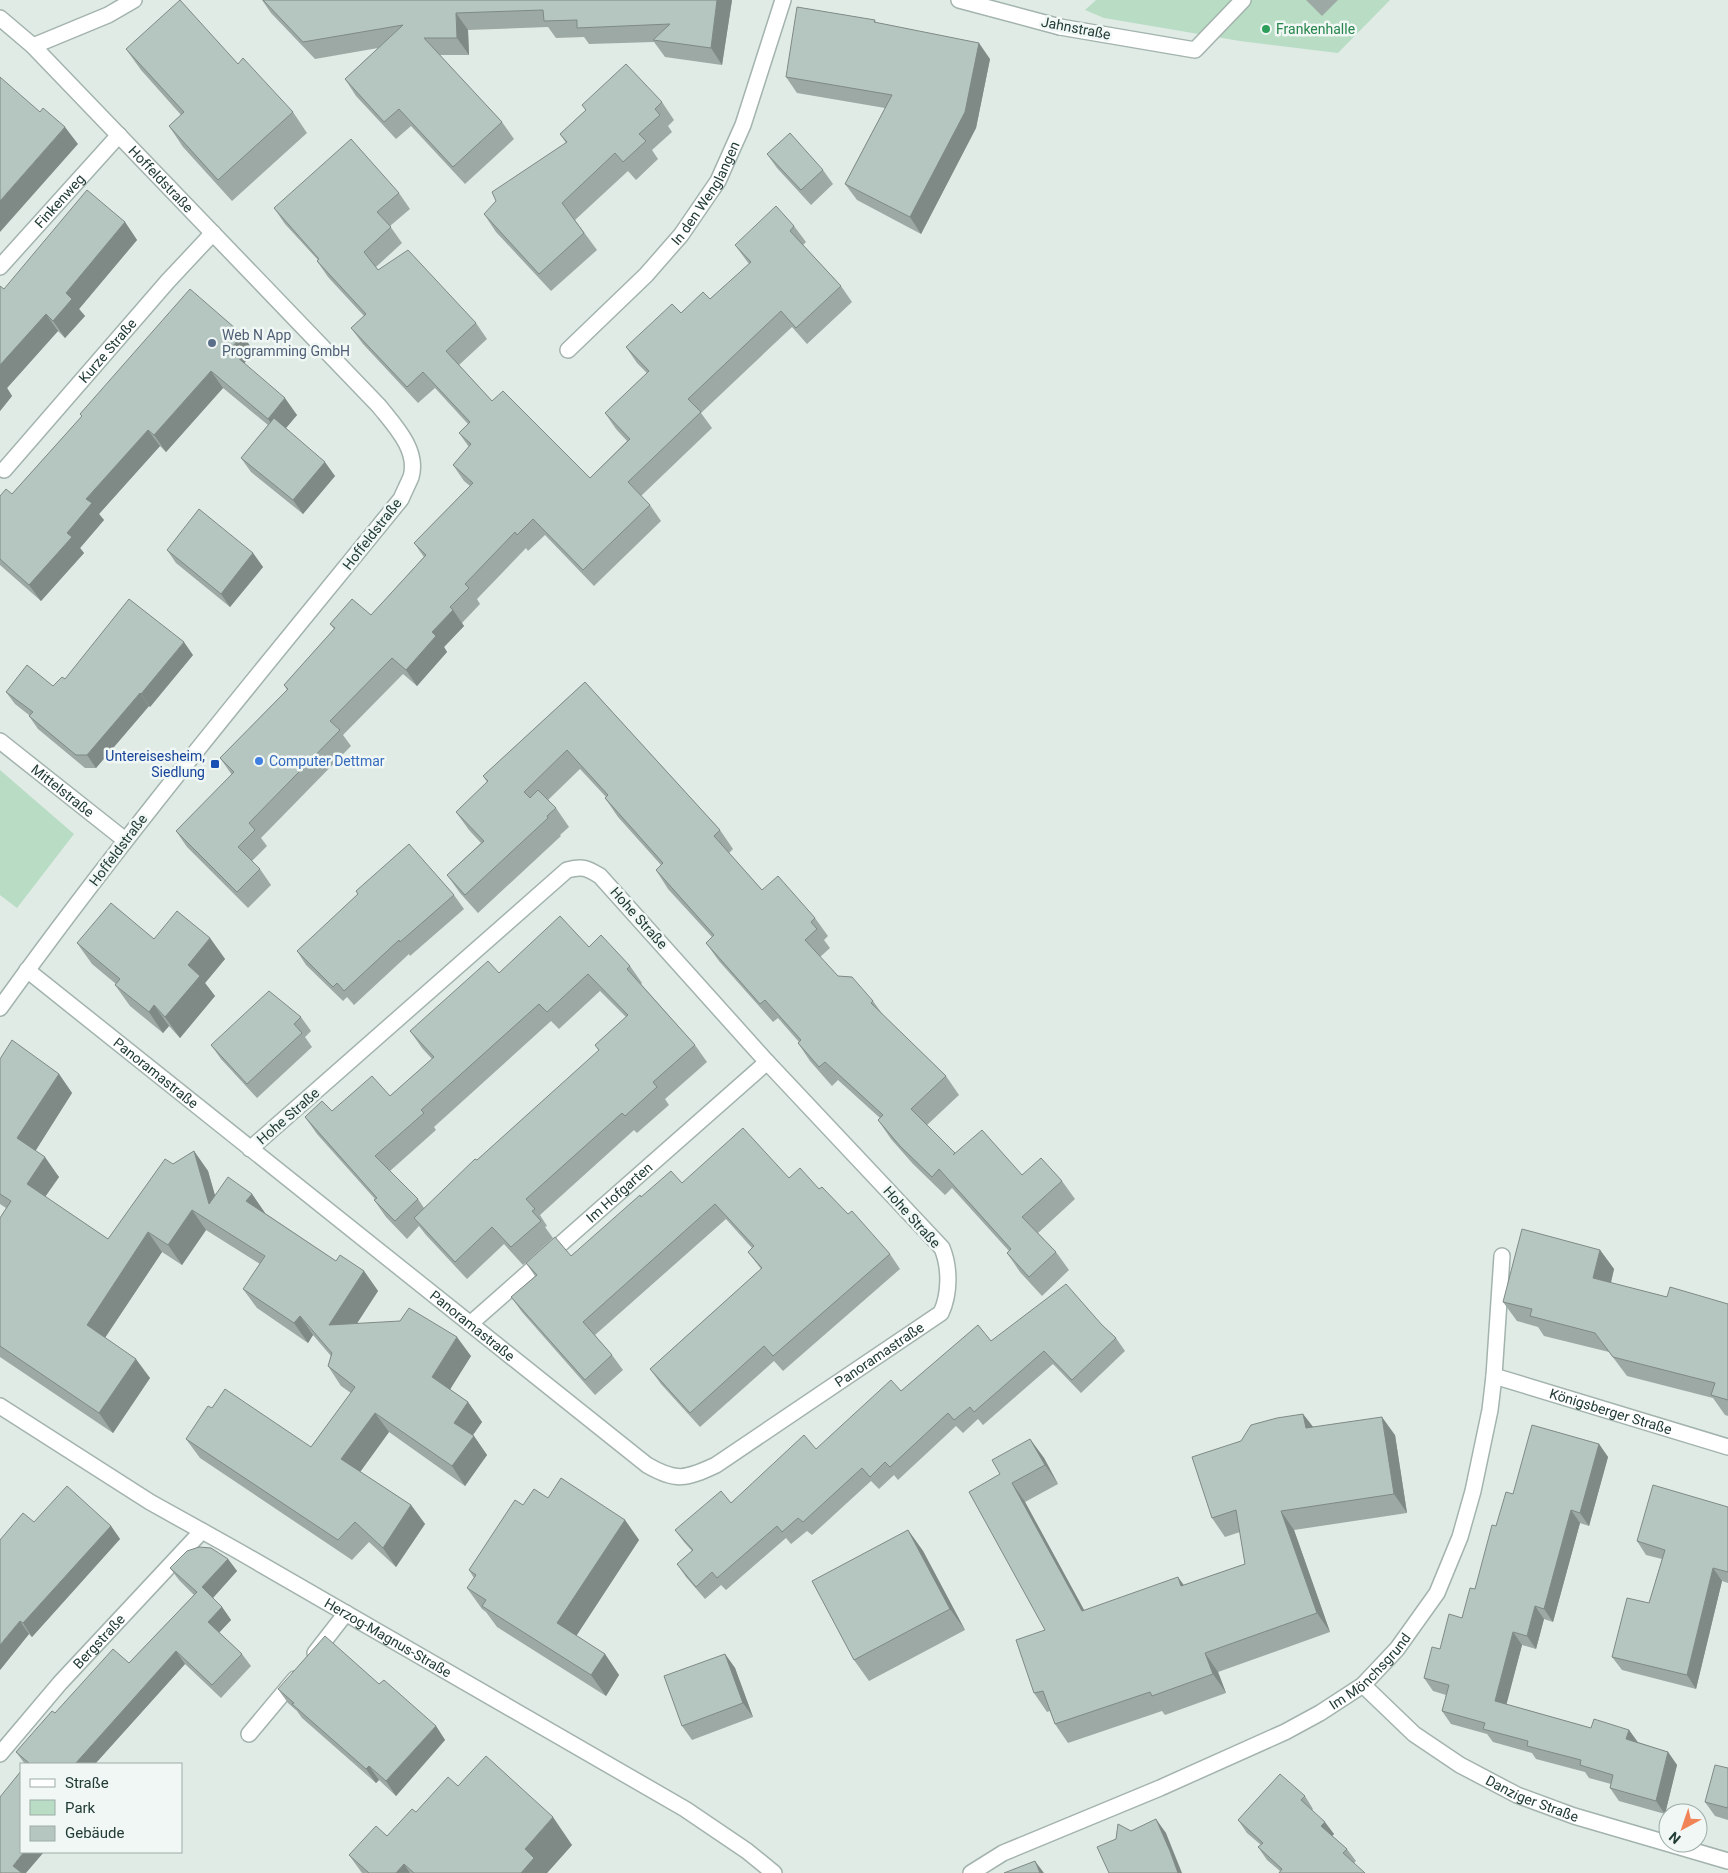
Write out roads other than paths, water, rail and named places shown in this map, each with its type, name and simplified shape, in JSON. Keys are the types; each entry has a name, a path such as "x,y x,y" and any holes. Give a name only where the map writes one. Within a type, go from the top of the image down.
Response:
{"street":[{"path":"33,46 108,15 134,0"},
{"name":"In den Wenglangen","path":"568,350 646,275 681,235 718,181 743,126 783,0"},
{"name":"Jahnstraße","path":"959,0 1060,27 1194,50 1243,0"},
{"name":"Hoffeldstraße","path":"0,18 33,46 379,406 401,433 411,454 411,475 401,499 198,747 125,840 0,1008"},
{"name":"Finkenweg","path":"0,267 119,135"},
{"name":"Kurze Straße","path":"4,470 168,281 213,233"},
{"name":"Mittelstraße","path":"0,741 125,840"},
{"name":"Hohe Straße","path":"250,1149 567,870 589,868 600,876 767,1062 942,1248 947,1261 946,1302 941,1313"},
{"name":"Panoramastraße","path":"27,970 646,1465 664,1475 679,1478 696,1475 716,1466 941,1313"},
{"name":"Im Hofgarten","path":"470,1324 767,1062"},
{"name":"Im Mönchsgrund","path":"971,1873 1003,1854 1160,1788 1285,1732 1320,1713 1363,1685 1397,1649 1437,1592 1460,1537 1474,1491 1490,1410 1502,1256"},
{"name":"Königsberger Straße","path":"1494,1376 1728,1447"},
{"name":"Herzog-Magnus-Straße","path":"0,1406 150,1502 685,1809 746,1851 774,1873"},
{"name":"Bergstraße","path":"0,1754 60,1683 202,1531"},
{"path":"249,1734 346,1613"},
{"name":"Danziger Straße","path":"1363,1685 1414,1734 1460,1765 1517,1795 1574,1816 1728,1861"}],"place":[{"name":"Frankenhalle","path":"1266,29"},
{"name":"Web N App Programming GmbH","path":"212,343"},
{"name":"Computer Dettmar","path":"259,761"},
{"name":"Untereisesheim, Siedlung","path":"215,764"}]}
